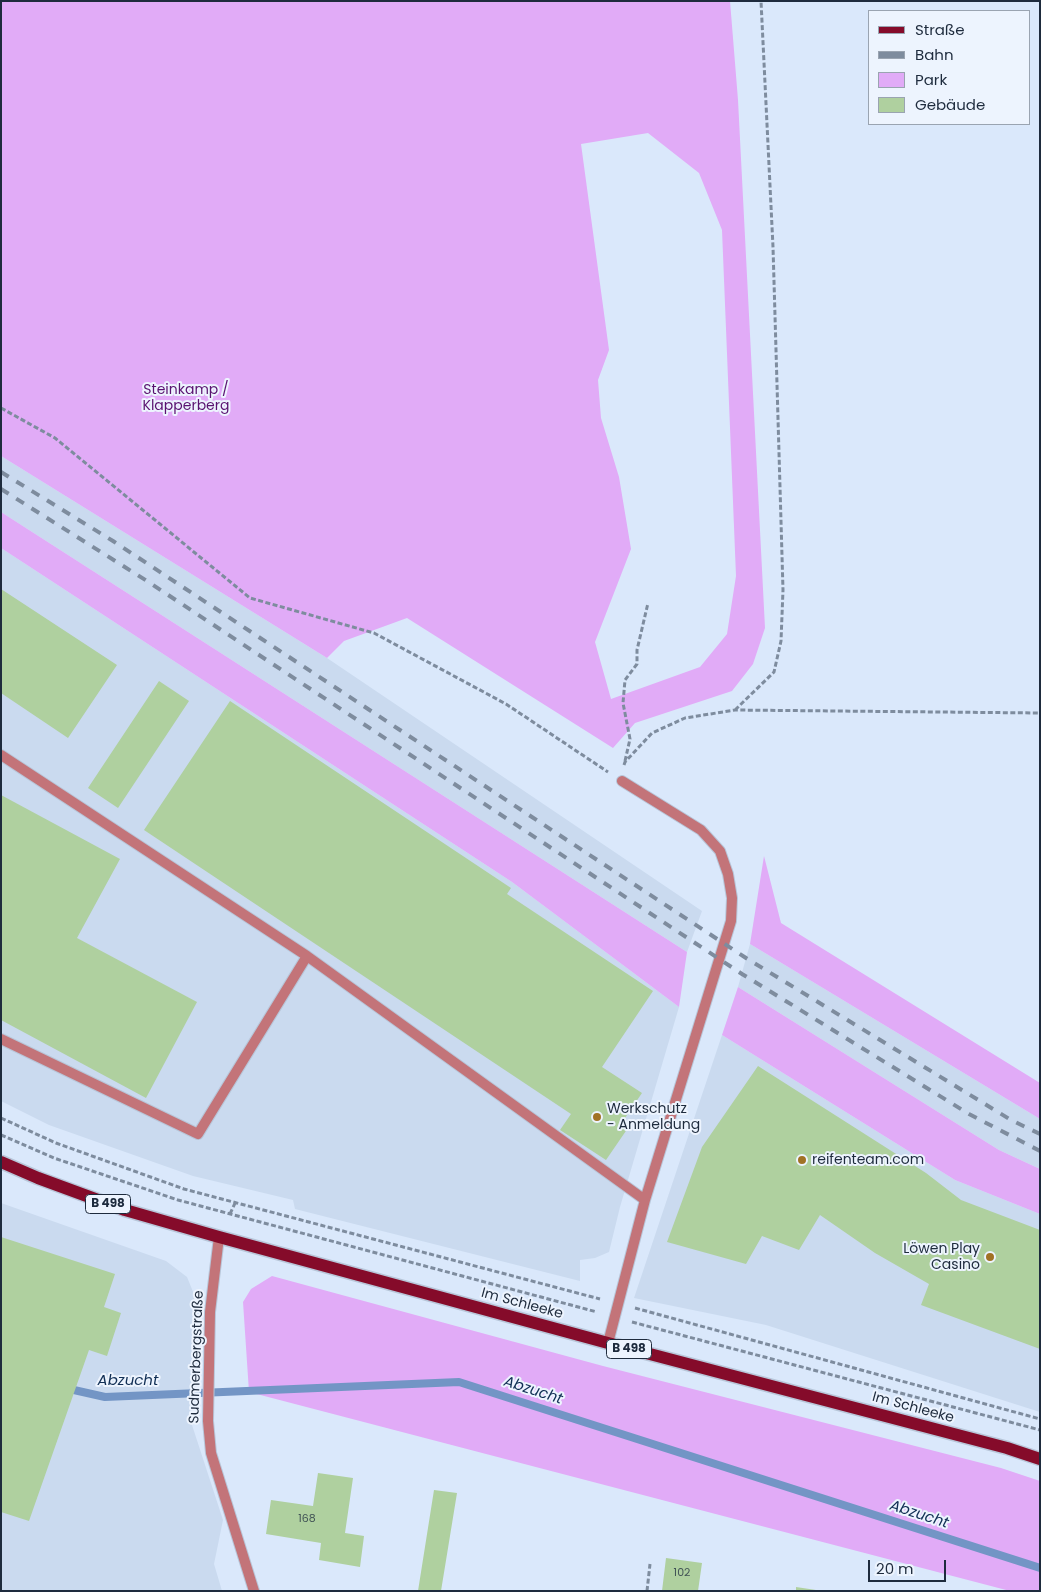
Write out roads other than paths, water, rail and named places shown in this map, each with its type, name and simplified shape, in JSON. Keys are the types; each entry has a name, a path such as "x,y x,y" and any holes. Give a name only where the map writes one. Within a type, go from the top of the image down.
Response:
{"main road":[{"name":"Im Schleeke","path":"1,1162 124,1210 608,1343 1007,1448 1040,1459"}],"street":[{"path":"1,755 307,956 645,1200"},
{"path":"608,1343 645,1200 731,921 732,898 728,874 720,851 701,830 622,781"},
{"path":"1,1039 198,1134 307,956"},
{"name":"Sudmerbergstraße","path":"219,1237 210,1312 208,1422 212,1453 254,1591"}],"waterway":[{"name":"Abzucht","path":"65,1388 105,1397 459,1382 1040,1568"}],"railway":[{"path":"1,472 113,541 746,958 1011,1120 1040,1134"},
{"path":"1,489 147,581 742,974 969,1114 1040,1151"}],"place":[{"name":"Werkschutz - Anmeldung","path":"597,1117"},
{"name":"reifenteam.com","path":"802,1160"},
{"name":"Löwen Play Casino","path":"990,1257"}],"park label":[{"name":"Steinkamp / Klapperberg","path":"186,398"}]}
